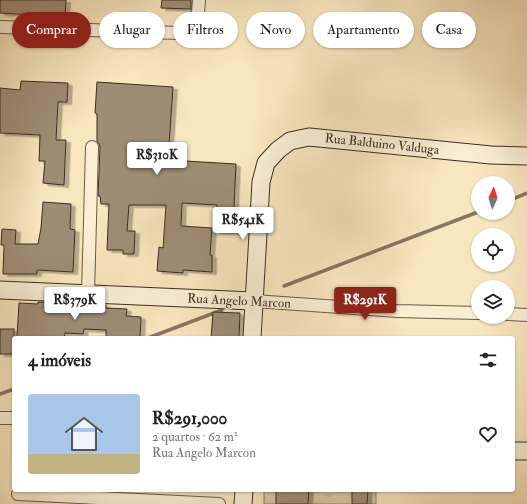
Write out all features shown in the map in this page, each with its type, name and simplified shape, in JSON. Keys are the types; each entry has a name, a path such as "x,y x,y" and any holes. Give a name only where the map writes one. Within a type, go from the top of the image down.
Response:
{"street":[{"path":"0,27 178,33 190,27 198,13 199,0"},
{"name":"Rua Balduino Valduga","path":"252,336 261,182 266,162 278,150 290,142 309,137 491,156 527,156"},
{"path":"88,294 92,147"},
{"name":"Rua Angelo Marcon","path":"0,290 253,301 397,311 471,313"},
{"path":"515,314 527,315"},
{"path":"0,418 12,418"},
{"path":"515,451 527,451"},
{"path":"243,504 244,492"},
{"path":"18,494 220,504"}],"green space":[{"path":"264,492 376,492 376,504 264,504"}],"building":[{"path":"0,0 66,0 65,12 0,13"},
{"path":"162,0 191,0 191,9 161,8"},
{"path":"21,81 68,83 67,102 58,102 56,140 66,140 64,185 43,183 45,161 39,161 40,135 0,133 0,88 20,90"},
{"path":"97,82 173,87 168,160 236,164 234,207 240,208 238,232 215,231 217,205 182,203 181,226 212,228 210,255 212,255 212,272 183,270 183,273 157,271 159,247 163,248 166,205 129,205 127,231 135,231 134,254 123,254 123,250 107,250 109,204 101,204 100,196 98,196 100,147 97,141 97,114 95,113"},
{"path":"43,202 71,204 70,229 75,230 73,272 37,270 37,274 3,274 4,245 1,245 2,229 16,230 15,244 38,244"},
{"path":"38,302 106,305 106,308 127,309 126,316 141,317 140,336 106,336 106,330 84,329 83,334 65,333 64,336 17,336 19,303 38,304"},
{"path":"213,312 240,313 239,336 211,336"},
{"path":"0,329 14,329 14,336 12,336 12,354 0,354"},
{"path":"276,492 309,492 308,504 276,504"},
{"path":"352,492 368,492 367,504 352,504"}],"waterway":[{"path":"515,198 527,193"},
{"path":"284,286 471,215"},
{"path":"153,336 222,310"},
{"path":"0,394 12,390"}]}
